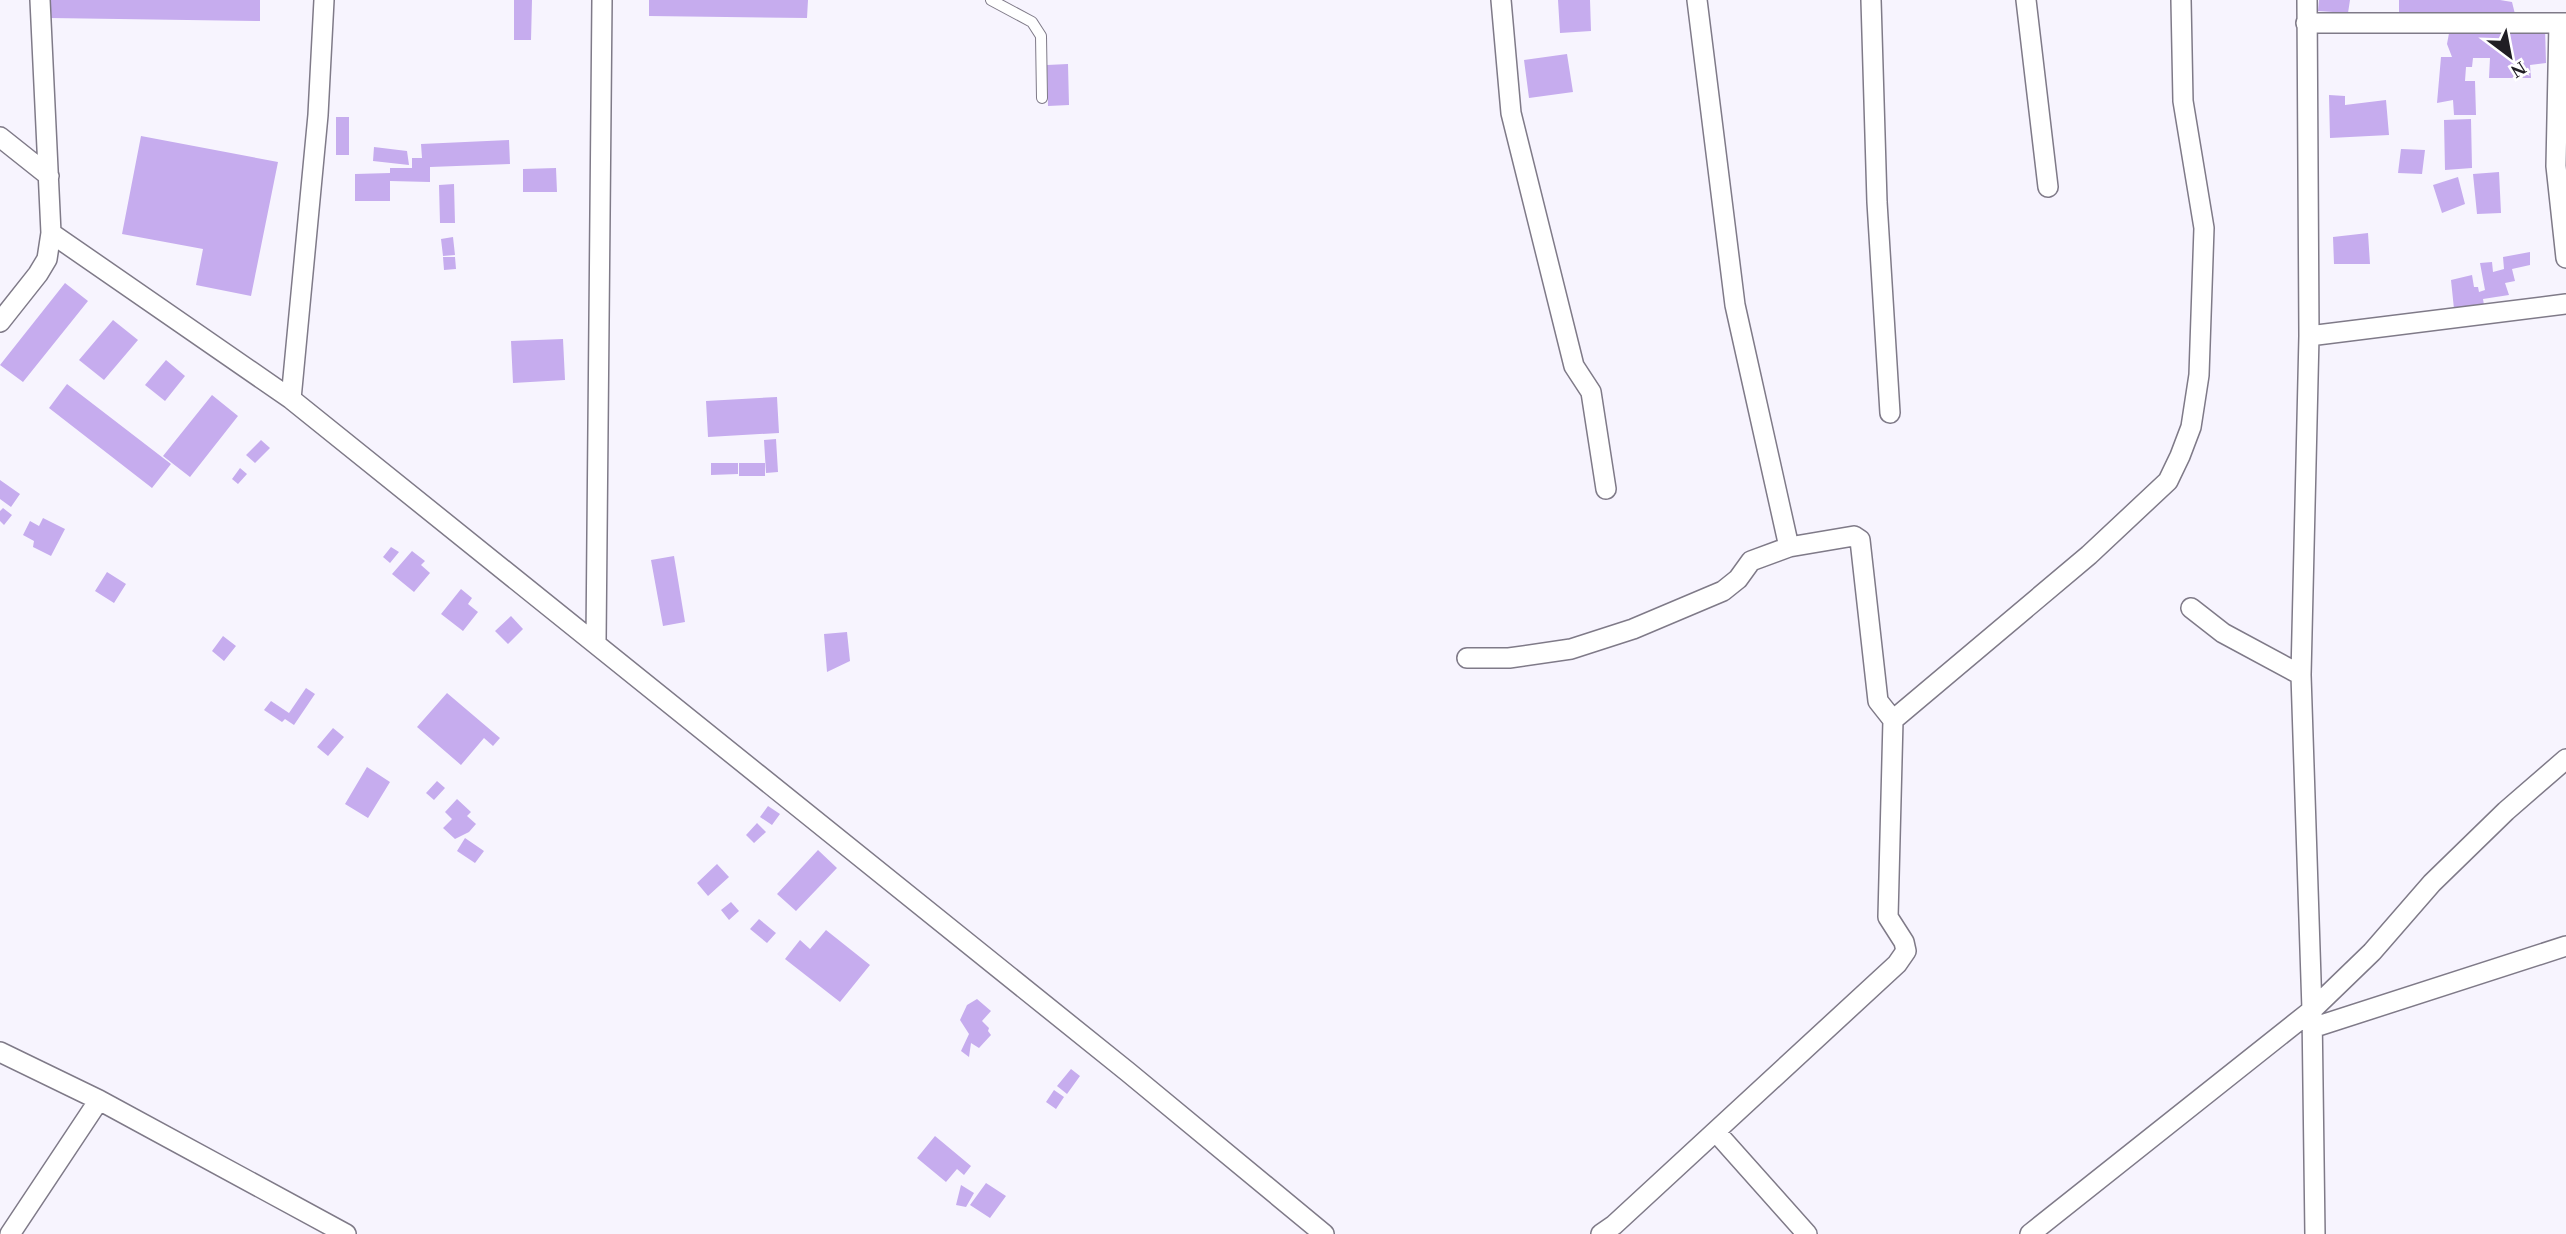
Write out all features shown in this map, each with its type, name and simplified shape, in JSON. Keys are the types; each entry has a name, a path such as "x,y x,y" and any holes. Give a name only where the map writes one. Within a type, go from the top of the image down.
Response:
{"street":[{"path":"0,322 47,259 51,233 40,0"},
{"path":"291,398 318,115 324,0"},
{"path":"596,642 602,0"},
{"path":"1501,0 1511,113 1574,366 1591,392 1606,489"},
{"path":"1698,0 1735,305 1789,547"},
{"path":"1871,0 1877,202 1890,413"},
{"path":"2026,0 2048,187"},
{"path":"1893,720 2090,555 2168,481 2180,456 2191,427 2199,375 2204,228 2183,101 2181,0"},
{"path":"2307,0 2309,336 2301,675 2312,1019 2315,1234"},
{"path":"2306,23 2563,23 2556,166 2566,258"},
{"path":"0,137 48,176"},
{"path":"51,233 291,398 1128,1072 1324,1234"},
{"path":"2309,336 2566,304"},
{"path":"1467,659 1509,658 1572,649 1633,629 1723,591 1738,579 1751,561 1789,547 1854,536 1860,540 1878,701 1893,720 1888,917 1904,942 1906,951 1897,964 1716,1132 1601,1234"},
{"path":"2191,608 2223,633 2301,675"},
{"path":"2031,1234 2312,1019 2432,883 2506,811 2566,759"},
{"path":"2312,1019 2566,946"},
{"path":"0,1052 99,1100 346,1234"},
{"path":"10,1234 99,1100"},
{"path":"1716,1132 1807,1234"}],"lane":[{"path":"991,0 1032,22 1041,36 1042,98"}],"building":[{"path":"51,0 260,0 260,21 50,18"},
{"path":"514,0 532,0 531,40 514,40"},
{"path":"649,0 808,0 807,18 649,16"},
{"path":"1558,0 1590,0 1591,31 1560,33"},
{"path":"2319,0 2350,0 2348,13 2318,11"},
{"path":"2399,0 2500,0 2512,2 2515,14 2399,14"},
{"path":"2450,28 2545,28 2546,63 2530,65 2531,78 2489,78 2490,58 2473,58 2472,67 2466,67 2465,81 2475,81 2476,115 2454,115 2453,100 2437,103 2441,57 2452,57 2447,44"},
{"path":"1567,54 1573,92 1529,98 1524,60"},
{"path":"1068,64 1069,105 1048,106 1047,65"},
{"path":"2329,95 2345,96 2345,105 2386,100 2389,135 2330,138"},
{"path":"336,117 349,117 349,155 336,155"},
{"path":"2471,119 2472,168 2445,170 2444,120"},
{"path":"141,136 278,162 251,296 196,285 203,249 122,234"},
{"path":"509,140 510,164 430,167 430,182 390,181 390,201 355,201 355,174 390,173 390,168 412,168 412,158 422,158 421,144"},
{"path":"374,147 407,151 409,165 373,161"},
{"path":"2401,149 2425,150 2422,174 2398,173"},
{"path":"556,168 557,192 523,192 523,169"},
{"path":"2499,172 2501,213 2477,214 2473,174"},
{"path":"2458,177 2465,204 2442,213 2433,185"},
{"path":"454,184 455,223 440,223 439,185"},
{"path":"2368,233 2370,264 2334,264 2333,237"},
{"path":"453,237 455,255 443,256 441,239"},
{"path":"2530,252 2530,265 2512,269 2515,281 2505,283 2509,295 2483,299 2484,305 2454,309 2451,280 2472,275 2474,287 2478,287 2479,292 2485,290 2480,263 2492,262 2493,272 2504,269 2503,257"},
{"path":"443,257 455,257 456,269 444,270"},
{"path":"65,283 88,301 23,382 0,365"},
{"path":"113,320 138,340 104,380 79,360"},
{"path":"563,339 565,380 513,383 511,341"},
{"path":"166,360 185,376 165,401 145,385"},
{"path":"67,384 171,464 152,488 49,408"},
{"path":"212,395 238,416 190,477 163,456"},
{"path":"777,397 779,433 708,437 706,401"},
{"path":"776,439 778,472 766,473 764,440"},
{"path":"261,440 270,448 255,463 246,455"},
{"path":"711,463 738,463 738,474 711,475"},
{"path":"739,463 765,463 765,476 739,476"},
{"path":"240,468 247,474 238,484 232,479"},
{"path":"0,480 20,494 11,507 0,499"},
{"path":"3,508 12,515 4,525 0,521 0,511"},
{"path":"43,518 65,529 51,556 33,547 34,541 23,535 30,521 39,526"},
{"path":"391,547 399,552 390,563 383,557"},
{"path":"412,551 425,561 421,565 430,573 414,592 392,574"},
{"path":"674,556 685,622 663,626 651,560"},
{"path":"107,572 126,584 114,603 95,591"},
{"path":"461,589 472,598 468,604 478,612 463,631 441,614"},
{"path":"511,616 523,629 508,644 495,631"},
{"path":"847,632 850,661 827,672 824,634"},
{"path":"223,636 236,646 224,661 212,651"},
{"path":"306,688 315,694 294,725 285,719 282,722 264,710 271,701 289,713"},
{"path":"447,693 500,738 493,746 484,738 461,765 417,727"},
{"path":"333,728 344,737 328,756 317,747"},
{"path":"367,767 390,782 368,818 345,804"},
{"path":"437,781 445,788 434,800 426,793"},
{"path":"457,799 471,812 467,816 476,824 469,832 455,839 443,828 452,819 445,812"},
{"path":"768,806 780,814 772,825 760,817"},
{"path":"757,823 766,832 754,843 746,835"},
{"path":"465,838 484,851 475,863 457,851"},
{"path":"818,850 837,868 796,911 777,894"},
{"path":"717,864 729,877 708,896 697,883"},
{"path":"731,902 739,911 729,920 721,910"},
{"path":"759,919 776,933 767,943 750,929"},
{"path":"826,930 870,965 840,1002 785,959 800,940 810,949"},
{"path":"977,999 991,1011 982,1021 989,1028 991,1035 979,1048 971,1043 969,1057 961,1051 969,1034 960,1020 967,1005"},
{"path":"1071,1069 1080,1076 1067,1094 1057,1086"},
{"path":"1054,1090 1064,1097 1056,1109 1046,1102"},
{"path":"935,1136 971,1166 964,1175 957,1169 946,1182 917,1158"},
{"path":"986,1183 1006,1196 990,1218 970,1205"},
{"path":"961,1185 974,1193 966,1207 956,1205"}]}
